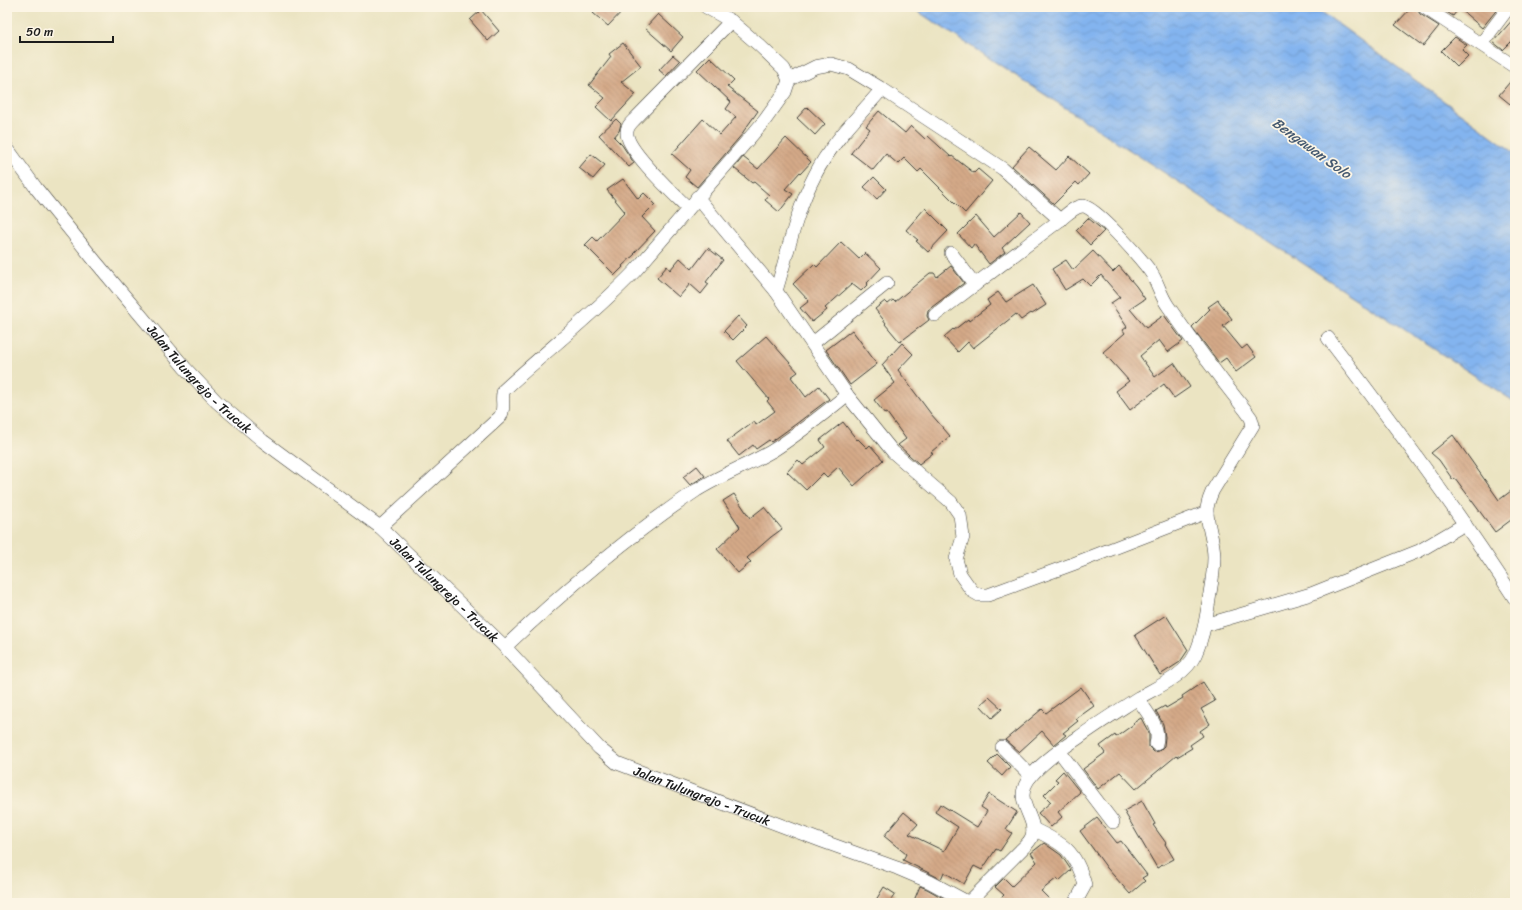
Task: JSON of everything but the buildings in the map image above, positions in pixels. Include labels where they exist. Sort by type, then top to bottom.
[{"type":"street","points":[[380,527],[500,417],[504,410],[502,394],[504,390],[614,293],[635,271],[697,197],[765,120],[785,92],[789,80],[784,69],[731,21],[706,7]]},
{"type":"street","points":[[1424,7],[1515,67]]},
{"type":"street","points":[[1481,44],[1509,7]]},
{"type":"street","points":[[688,208],[659,180],[640,157],[629,141],[627,132],[628,126],[731,21]]},
{"type":"street","points":[[789,80],[816,68],[831,64],[849,69],[1003,169],[1060,220]]},
{"type":"street","points":[[776,291],[799,211],[815,174],[832,149],[882,89]]},
{"type":"street","name":"Jalan Tulungrejo - Trucuk","points":[[7,148],[36,188],[95,261],[185,368],[217,402],[263,441],[380,527],[505,647],[599,748],[617,763],[897,868],[930,882],[968,903]]},
{"type":"street","points":[[697,197],[776,291],[813,343],[847,395],[893,452],[951,502],[960,515],[963,536],[956,560],[960,574],[972,591],[979,595],[988,595],[1066,567],[1207,512]]},
{"type":"street","points":[[935,315],[1075,208],[1083,206],[1090,208],[1106,221],[1150,272],[1167,305],[1203,356],[1251,418],[1253,425],[1213,490],[1208,501],[1207,512],[1213,539],[1214,557],[1205,625],[1194,657],[1186,667],[1174,677],[1059,751],[1031,776],[1025,785],[1023,795],[1025,807],[1033,829],[1032,836],[1026,846],[968,903]]},
{"type":"street","points":[[951,253],[976,285]]},
{"type":"street","points":[[813,343],[887,283]]},
{"type":"street","points":[[1328,338],[1410,446],[1465,524],[1515,600]]},
{"type":"street","points":[[505,647],[568,590],[621,546],[697,490],[770,452],[797,435],[847,395]]},
{"type":"street","points":[[1205,625],[1311,594],[1419,551],[1465,524]]},
{"type":"street","points":[[1138,699],[1157,729],[1158,736],[1156,744]]},
{"type":"street","points":[[1002,747],[1031,776]]},
{"type":"street","points":[[1059,751],[1113,822]]},
{"type":"street","points":[[1033,829],[1059,842],[1069,850],[1081,868],[1085,885],[1075,903]]},
{"type":"water","name":"Bengawan Solo","points":[[911,7],[1315,7],[1515,153],[1515,402]]}]
